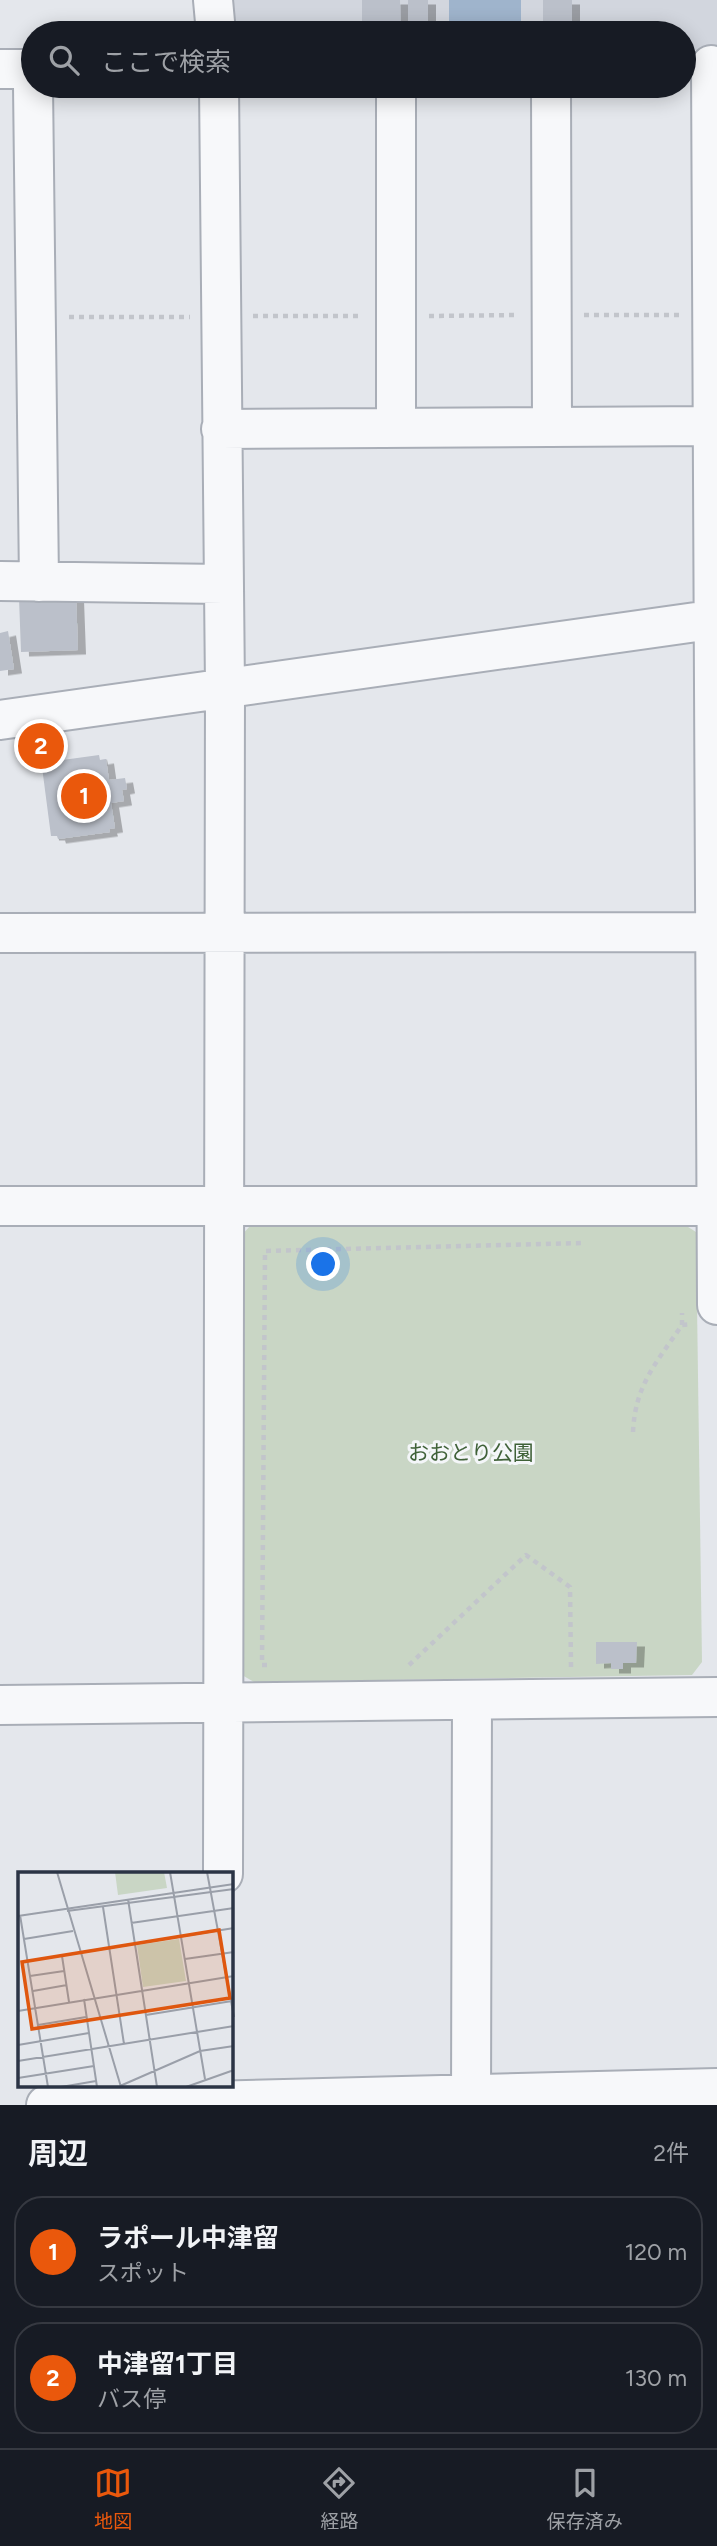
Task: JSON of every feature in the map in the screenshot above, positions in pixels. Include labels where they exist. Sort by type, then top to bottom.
[{"type":"street","points":[[213,0],[215,21]]},
{"type":"street","points":[[704,65],[716,619],[717,1206],[707,1314]]},
{"type":"street","points":[[0,69],[21,69]]},
{"type":"street","points":[[33,98],[39,582]]},
{"type":"street","points":[[219,98],[225,688],[223,1872]]},
{"type":"street","points":[[396,98],[396,428]]},
{"type":"street","points":[[551,98],[552,427]]},
{"type":"street","points":[[221,429],[713,426]]},
{"type":"street","points":[[0,582],[223,584]]},
{"type":"street","points":[[0,720],[716,619]]},
{"type":"street","points":[[0,933],[716,932]]},
{"type":"street","points":[[0,1206],[717,1206]]},
{"type":"street","points":[[0,1705],[717,1697]]},
{"type":"street","points":[[471,2100],[472,1700]]},
{"type":"street","points":[[46,2105],[223,2097],[471,2100],[717,2088]]},
{"type":"path","points":[[421,316],[528,315]]},
{"type":"path","points":[[576,315],[695,315]]},
{"type":"path","points":[[241,316],[374,316]]},
{"type":"path","points":[[60,317],[203,317]]},
{"type":"path","points":[[262,1665],[265,1251],[586,1243]]},
{"type":"path","points":[[633,1432],[634,1409],[649,1372],[682,1325],[707,1314]]},
{"type":"path","points":[[406,1701],[405,1681],[408,1666],[526,1555],[570,1587],[571,1699]]},
{"type":"shaded area","points":[[233,0],[717,0],[717,50],[696,50],[696,21],[234,21]]},
{"type":"green space","name":"おおとり公園","points":[[685,1225],[696,1232],[702,1662],[692,1675],[254,1682],[242,1675],[241,1236],[250,1226]]},
{"type":"water","points":[[449,0],[521,0],[521,21],[449,21]]},
{"type":"building","points":[[362,0],[400,0],[401,21],[362,21]]},
{"type":"building","points":[[408,0],[428,0],[428,21],[408,21]]},
{"type":"building","points":[[543,0],[572,0],[572,21],[543,21]]},
{"type":"building","points":[[76,596],[78,650],[21,652],[19,598]]},
{"type":"building","points":[[8,631],[14,669],[0,671],[0,633]]},
{"type":"building","points":[[99,755],[100,760],[106,759],[109,780],[125,778],[127,789],[122,790],[124,801],[111,803],[115,828],[109,829],[110,832],[58,839],[57,836],[51,836],[42,767],[49,766],[48,762]]},
{"type":"building","points":[[596,1642],[637,1642],[636,1663],[623,1663],[623,1669],[611,1669],[611,1663],[596,1664]]},
{"type":"place","name":"中津留1丁目","points":[[41,746]]},
{"type":"place","name":"ラポール中津留","points":[[84,796]]}]
